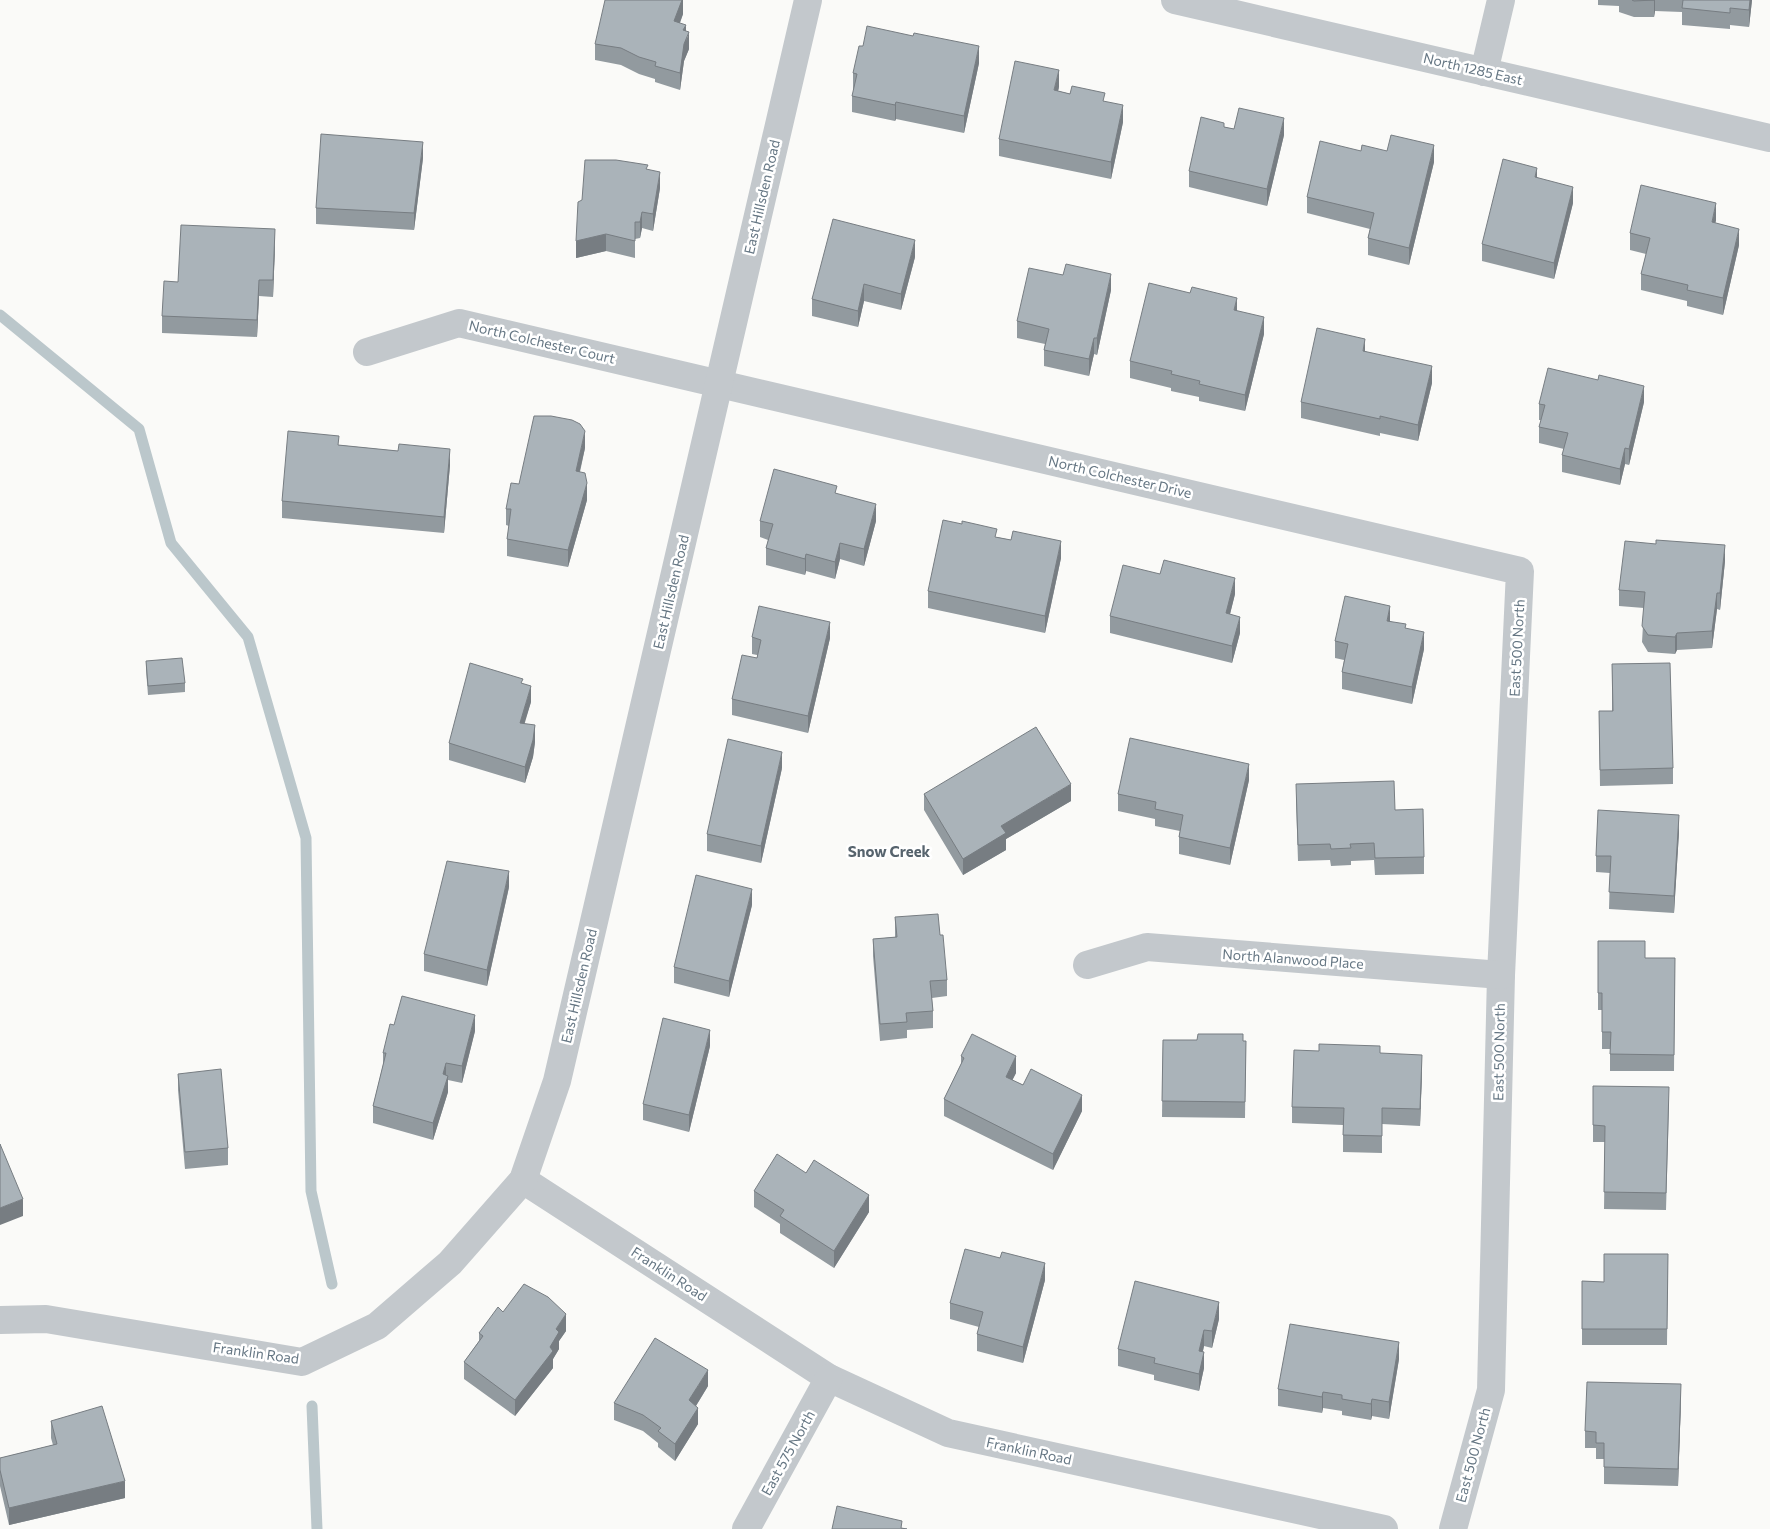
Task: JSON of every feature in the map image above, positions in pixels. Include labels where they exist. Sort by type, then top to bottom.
[{"type":"street","name":"East Hillsden Road","points":[[523,1180],[557,1081],[808,0]]},
{"type":"street","name":"North 1285 East","points":[[1175,0],[1770,138]]},
{"type":"street","points":[[1484,72],[1500,0]]},
{"type":"street","name":"North Colchester Court","points":[[367,352],[459,323],[719,384]]},
{"type":"street","name":"North Colchester Drive","points":[[719,384],[1520,571]]},
{"type":"street","name":"East 500 North","points":[[1454,1529],[1491,1390],[1501,975],[1520,571]]},
{"type":"street","name":"North Alanwood Place","points":[[1087,965],[1147,947],[1501,975]]},
{"type":"street","name":"Franklin Road","points":[[0,1320],[46,1320],[302,1362],[377,1326],[450,1263],[523,1180],[829,1378],[948,1433],[1384,1529]]},
{"type":"street","name":"East 575 North","points":[[746,1529],[829,1378]]},
{"type":"building","points":[[605,0],[682,0],[674,21],[686,25],[683,30],[689,32],[684,44],[680,73],[655,66],[656,62],[639,57],[621,48],[595,44]]},
{"type":"building","points":[[1683,0],[1750,0],[1749,10],[1730,8],[1730,13],[1682,8]]},
{"type":"building","points":[[867,26],[913,36],[914,33],[979,46],[964,116],[896,102],[895,105],[852,96],[857,74],[853,73],[859,46],[863,46]]},
{"type":"building","points":[[1015,61],[1059,70],[1054,90],[1070,94],[1072,86],[1105,93],[1103,101],[1123,105],[1111,162],[999,139]]},
{"type":"building","points":[[1239,108],[1284,118],[1267,189],[1189,171],[1201,117],[1224,123],[1224,127],[1234,129]]},
{"type":"building","points":[[321,134],[423,142],[414,213],[316,208]]},
{"type":"building","points":[[1391,135],[1434,145],[1409,248],[1368,238],[1374,213],[1307,197],[1320,141],[1361,151],[1362,145],[1387,151]]},
{"type":"building","points":[[1503,159],[1537,168],[1535,177],[1573,187],[1554,263],[1482,244]]},
{"type":"building","points":[[585,160],[616,160],[648,165],[646,169],[660,172],[653,214],[642,212],[640,222],[635,222],[635,241],[606,234],[576,241],[578,202],[582,200]]},
{"type":"building","points":[[1641,185],[1716,203],[1712,222],[1739,229],[1723,298],[1687,290],[1688,285],[1641,274],[1650,238],[1630,233]]},
{"type":"building","points":[[833,219],[915,240],[901,294],[864,284],[858,311],[812,299]]},
{"type":"building","points":[[181,225],[275,229],[273,280],[259,280],[257,320],[162,316],[164,281],[178,282]]},
{"type":"building","points":[[1066,264],[1111,274],[1097,338],[1094,338],[1089,359],[1044,350],[1049,329],[1017,321],[1029,268],[1063,275]]},
{"type":"building","points":[[1149,283],[1190,293],[1192,287],[1237,298],[1234,310],[1264,317],[1245,395],[1199,384],[1200,381],[1171,374],[1172,371],[1130,361]]},
{"type":"building","points":[[1317,328],[1365,339],[1363,351],[1432,366],[1418,425],[1380,416],[1380,419],[1301,402]]},
{"type":"building","points":[[1548,368],[1598,380],[1599,375],[1644,386],[1629,449],[1625,448],[1620,469],[1562,455],[1568,433],[1539,427],[1545,405],[1539,404]]},
{"type":"building","points":[[534,416],[551,416],[572,420],[580,424],[585,431],[576,471],[585,473],[587,483],[568,550],[507,539],[511,509],[506,509],[511,483],[519,484]]},
{"type":"building","points":[[288,431],[339,436],[338,445],[398,451],[399,444],[450,449],[444,517],[282,501]]},
{"type":"building","points":[[774,469],[837,486],[835,493],[876,504],[864,549],[840,543],[835,562],[806,554],[805,559],[766,548],[773,524],[760,521]]},
{"type":"building","points":[[943,520],[962,524],[962,521],[997,529],[995,537],[1011,540],[1013,531],[1061,541],[1045,616],[928,591]]},
{"type":"building","points":[[1656,540],[1725,545],[1720,593],[1717,593],[1712,631],[1677,633],[1675,637],[1648,635],[1642,626],[1645,592],[1619,590],[1625,541],[1656,544]]},
{"type":"building","points":[[1164,560],[1235,578],[1226,613],[1240,617],[1232,646],[1110,616],[1123,565],[1160,574]]},
{"type":"building","points":[[1345,596],[1390,606],[1387,621],[1406,624],[1405,628],[1424,632],[1412,687],[1342,672],[1348,644],[1335,641]]},
{"type":"building","points":[[759,606],[830,622],[808,716],[732,699],[742,655],[757,658],[761,640],[752,637]]},
{"type":"building","points":[[182,658],[185,683],[148,686],[146,661]]},
{"type":"building","points":[[470,663],[523,679],[521,683],[531,686],[520,723],[535,725],[533,740],[525,767],[449,743]]},
{"type":"building","points":[[1670,663],[1673,768],[1600,770],[1599,711],[1613,711],[1612,664]]},
{"type":"building","points":[[1036,727],[1071,784],[1001,826],[1006,833],[963,859],[924,794]]},
{"type":"building","points":[[1130,738],[1249,764],[1230,848],[1179,837],[1183,815],[1155,809],[1156,802],[1118,794]]},
{"type":"building","points":[[728,739],[782,752],[761,846],[707,834]]},
{"type":"building","points":[[1394,781],[1395,810],[1423,809],[1424,857],[1375,858],[1374,843],[1350,844],[1351,848],[1331,849],[1330,844],[1298,845],[1296,784]]},
{"type":"building","points":[[1598,810],[1679,815],[1674,896],[1609,892],[1611,856],[1596,856]]},
{"type":"building","points":[[447,861],[509,871],[487,970],[424,954]]},
{"type":"building","points":[[696,875],[752,889],[729,981],[674,967]]},
{"type":"building","points":[[938,914],[940,935],[943,935],[947,980],[930,981],[933,1011],[906,1013],[907,1022],[880,1024],[873,939],[897,937],[895,917]]},
{"type":"building","points":[[1598,941],[1645,941],[1645,958],[1675,958],[1674,1055],[1610,1054],[1611,1032],[1602,1032],[1602,993],[1598,993]]},
{"type":"building","points":[[402,996],[475,1015],[462,1066],[446,1063],[443,1074],[448,1076],[433,1123],[373,1106],[386,1053],[383,1053],[390,1024],[394,1025]]},
{"type":"building","points":[[663,1018],[710,1030],[689,1115],[643,1104]]},
{"type":"building","points":[[972,1034],[1016,1056],[1006,1077],[1023,1085],[1031,1069],[1082,1095],[1053,1154],[944,1099],[964,1058],[961,1056]]},
{"type":"building","points":[[1198,1034],[1243,1034],[1243,1041],[1246,1041],[1245,1102],[1162,1101],[1163,1040],[1197,1040]]},
{"type":"building","points":[[1319,1044],[1380,1046],[1380,1053],[1422,1055],[1420,1109],[1382,1108],[1382,1136],[1343,1135],[1344,1108],[1292,1107],[1294,1050],[1319,1051]]},
{"type":"building","points":[[221,1069],[228,1148],[185,1152],[178,1074]]},
{"type":"building","points":[[1593,1086],[1669,1087],[1666,1193],[1604,1192],[1605,1126],[1593,1125]]},
{"type":"building","points":[[0,1144],[23,1199],[0,1208]]},
{"type":"building","points":[[777,1154],[806,1173],[814,1160],[869,1195],[834,1251],[780,1216],[784,1210],[754,1191]]},
{"type":"building","points":[[965,1249],[1000,1258],[1002,1252],[1045,1263],[1023,1347],[977,1334],[983,1312],[950,1303]]},
{"type":"building","points":[[1604,1254],[1668,1254],[1667,1329],[1582,1329],[1582,1281],[1604,1282]]},
{"type":"building","points":[[1135,1281],[1219,1302],[1212,1331],[1204,1330],[1199,1351],[1204,1352],[1199,1374],[1154,1363],[1155,1358],[1118,1349]]},
{"type":"building","points":[[524,1284],[548,1297],[566,1314],[556,1329],[559,1332],[550,1347],[553,1351],[515,1400],[464,1362],[483,1336],[479,1333],[498,1307],[503,1312]]},
{"type":"building","points":[[1290,1324],[1399,1342],[1389,1402],[1372,1399],[1371,1404],[1342,1399],[1342,1395],[1323,1392],[1322,1397],[1278,1389]]},
{"type":"building","points":[[655,1338],[708,1370],[689,1400],[698,1408],[675,1444],[658,1431],[661,1428],[643,1415],[614,1403]]},
{"type":"building","points":[[1587,1382],[1681,1384],[1678,1469],[1604,1467],[1604,1443],[1596,1443],[1596,1432],[1585,1431]]},
{"type":"building","points":[[102,1406],[125,1481],[9,1508],[0,1470],[0,1458],[57,1444],[51,1421]]},
{"type":"building","points":[[837,1506],[902,1521],[901,1528],[907,1529],[832,1529]]},
{"type":"waterway","points":[[0,315],[139,429],[171,543],[248,637],[306,838],[311,1191],[332,1284]]},
{"type":"waterway","points":[[312,1406],[317,1529]]},
{"type":"district","name":"Snow Creek","points":[[889,852]]}]
